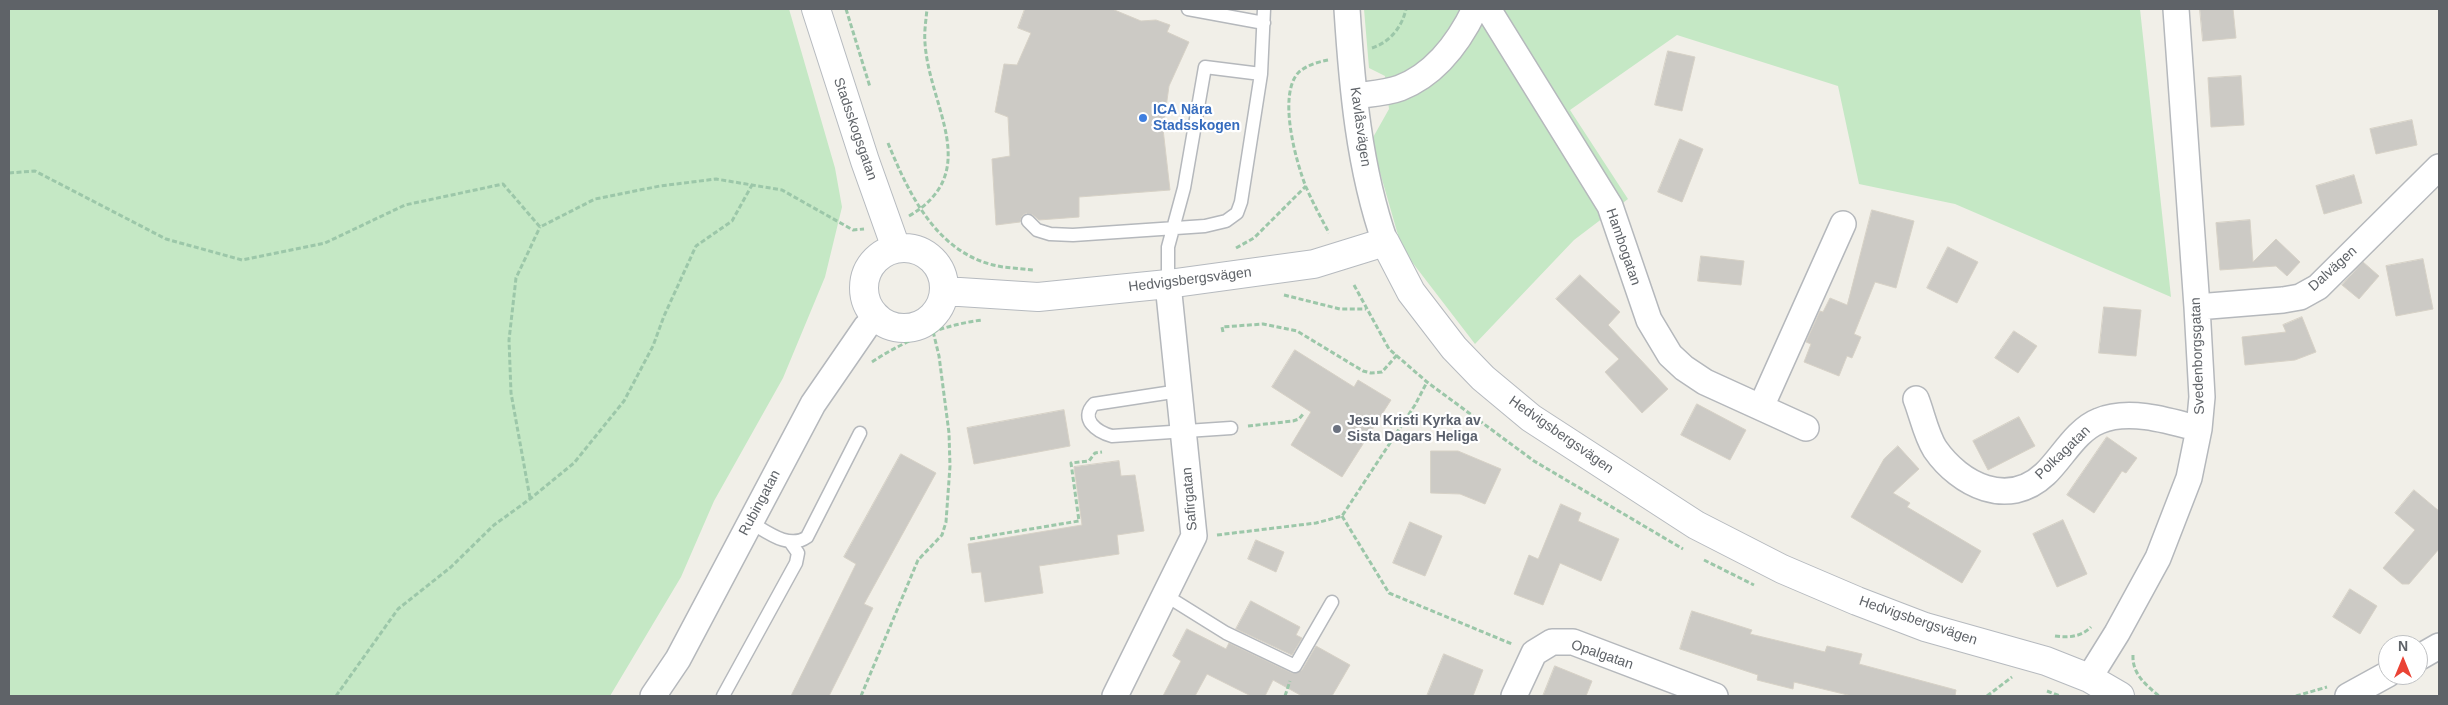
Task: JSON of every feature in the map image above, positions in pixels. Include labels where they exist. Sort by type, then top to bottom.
[{"type":"street","name":"Stadsskogsgatan","points":[[816,9],[865,161],[893,238]]},
{"type":"street","name":"Kavlåsvägen","points":[[1346,9],[1355,96],[1368,186],[1385,242]]},
{"type":"street","points":[[1355,96],[1399,88],[1420,78],[1443,58],[1465,30],[1475,9]]},
{"type":"street","name":"Hambogatan","points":[[1488,9],[1610,206],[1649,320],[1670,355],[1684,368],[1705,382],[1806,428]]},
{"type":"street","name":"Svedenborgsgatan","points":[[2089,678],[2117,633],[2158,558],[2189,478],[2199,430],[2202,398],[2176,9]]},
{"type":"street","name":"Dalvägen","points":[[2197,307],[2283,300],[2306,294],[2318,286],[2439,167]]},
{"type":"street","points":[[1761,407],[1843,224]]},
{"type":"street","points":[[893,238],[931,258],[940,270],[944,291],[937,310],[922,323],[902,327],[888,324],[877,316],[869,306],[865,293],[867,273],[893,238]]},
{"type":"street","name":"Hedvigsbergsvägen","points":[[944,291],[1038,297],[1168,284],[1314,264],[1385,242],[1411,292],[1454,348],[1483,378],[1531,418],[1696,525],[1782,569],[1857,601],[1925,627],[2038,659],[2089,678],[2120,696]]},
{"type":"street","name":"Safirgatan","points":[[1115,696],[1194,536],[1168,284]]},
{"type":"street","name":"Rubingatan","points":[[653,696],[678,659],[813,404],[866,327],[877,316]]},
{"type":"street","name":"Polkagatan","points":[[1916,399],[1934,448],[1966,480],[1985,490],[2011,491],[2028,486],[2044,475],[2086,429],[2097,421],[2112,417],[2146,418],[2199,430]]},
{"type":"street","name":"Opalgatan","points":[[1534,653],[1552,642],[1573,642],[1715,696]]},
{"type":"street","points":[[2428,652],[2439,646]]},
{"type":"street","points":[[1514,696],[1534,653]]},
{"type":"street","points":[[2348,696],[2378,680]]},
{"type":"lane","points":[[1188,9],[1264,22]]},
{"type":"lane","points":[[1028,222],[1037,230],[1050,234],[1073,235],[1205,226],[1226,221],[1237,213],[1241,202],[1261,74],[1264,9]]},
{"type":"lane","points":[[1168,284],[1166,260],[1184,188],[1205,67],[1261,74]]},
{"type":"lane","points":[[1179,391],[1094,404],[1089,409],[1088,416],[1092,425],[1100,433],[1112,436],[1231,428]]},
{"type":"lane","points":[[791,543],[800,542],[807,537],[860,433]]},
{"type":"lane","points":[[723,696],[796,563],[798,553],[791,543],[750,522]]},
{"type":"lane","points":[[1165,595],[1226,633],[1295,666],[1332,602]]},
{"type":"path","points":[[846,9],[872,94]]},
{"type":"path","points":[[530,499],[511,393],[509,340],[516,278],[540,227],[595,199],[660,186],[716,179],[782,190],[853,230],[893,238],[941,187],[948,170],[950,150],[925,44],[927,9]]},
{"type":"path","points":[[1369,50],[1382,45],[1394,34],[1404,21],[1406,9]]},
{"type":"path","points":[[1328,233],[1306,186],[1293,143],[1289,103],[1290,89],[1294,78],[1300,70],[1313,64],[1333,59]]},
{"type":"path","points":[[887,141],[905,185],[920,210],[937,232],[968,254],[1002,267],[1039,270]]},
{"type":"path","points":[[9,173],[35,171],[166,239],[242,260],[324,243],[405,205],[503,184],[540,227]]},
{"type":"path","points":[[336,696],[398,609],[451,567],[494,525],[530,499],[574,462],[624,400],[653,346],[664,316],[696,246],[732,222],[752,185]]},
{"type":"path","points":[[1229,251],[1254,238],[1306,186]]},
{"type":"path","points":[[1283,295],[1340,309],[1366,309],[1354,285]]},
{"type":"path","points":[[870,362],[888,351],[933,331],[990,319]]},
{"type":"path","points":[[1223,332],[1222,327],[1263,324],[1297,331],[1363,371],[1371,373],[1382,372],[1397,355]]},
{"type":"path","points":[[861,696],[918,560],[942,535],[946,522],[950,433],[945,388],[933,331]]},
{"type":"path","points":[[1194,536],[1316,524],[1342,516],[1415,405],[1427,382]]},
{"type":"path","points":[[1231,428],[1293,421],[1299,419],[1304,413]]},
{"type":"path","points":[[970,539],[1079,521],[1071,463],[1089,461],[1095,453],[1105,452]]},
{"type":"path","points":[[1342,516],[1389,593],[1534,653]]},
{"type":"path","points":[[2055,636],[2065,638],[2077,636],[2086,632],[2094,624]]},
{"type":"path","points":[[2134,650],[2132,657],[2135,670],[2144,684],[2159,696]]},
{"type":"path","points":[[1987,696],[2012,676]]},
{"type":"green space","points":[[9,9],[789,9],[835,168],[842,207],[825,277],[783,378],[714,501],[681,577],[610,696],[9,696]]},
{"type":"green space","points":[[1364,9],[2140,9],[2171,297],[1955,204],[1859,184],[1838,86],[1677,35],[1570,110],[1628,199],[1574,240],[1475,344],[1402,249],[1371,141],[1389,109],[1385,76],[1369,68]]},
{"type":"building","points":[[1025,9],[1112,9],[1141,21],[1156,20],[1170,25],[1167,32],[1189,42],[1169,86],[1163,129],[1170,190],[1079,197],[1079,217],[1039,220],[1033,215],[1026,213],[1022,216],[1020,222],[996,225],[992,159],[1010,156],[1008,117],[995,112],[1004,64],[1017,65],[1031,33],[1018,28]]},
{"type":"building","points":[[2200,9],[2233,9],[2236,38],[2203,41]]},
{"type":"building","points":[[1668,51],[1695,57],[1682,111],[1655,105]]},
{"type":"building","points":[[2241,76],[2244,125],[2211,127],[2208,78]]},
{"type":"building","points":[[2412,120],[2417,145],[2376,154],[2370,129]]},
{"type":"building","points":[[1680,139],[1703,149],[1682,202],[1658,192]]},
{"type":"building","points":[[2354,175],[2362,203],[2324,214],[2316,186]]},
{"type":"building","points":[[1872,210],[1914,221],[1896,288],[1875,282],[1854,334],[1861,337],[1852,358],[1847,356],[1839,376],[1804,362],[1811,344],[1806,342],[1820,311],[1823,312],[1830,298],[1847,305]]},
{"type":"building","points":[[2250,220],[2253,262],[2276,239],[2300,262],[2287,276],[2276,266],[2220,270],[2216,223]]},
{"type":"building","points":[[1948,247],[1978,262],[1957,303],[1927,288]]},
{"type":"building","points":[[1701,256],[1744,261],[1741,285],[1698,281]]},
{"type":"building","points":[[2423,259],[2433,309],[2396,316],[2386,266]]},
{"type":"building","points":[[2363,262],[2379,276],[2359,299],[2342,285]]},
{"type":"building","points":[[1580,275],[1620,312],[1608,325],[1668,389],[1642,413],[1605,372],[1619,359],[1556,299]]},
{"type":"building","points":[[2104,307],[2141,310],[2136,356],[2099,353]]},
{"type":"building","points":[[2302,317],[2316,352],[2295,360],[2245,365],[2242,337],[2286,332],[2283,325]]},
{"type":"building","points":[[2014,331],[2037,346],[2018,373],[1995,358]]},
{"type":"building","name":"Jesu Kristi Kyrka av Sista Dagars Heliga","points":[[1295,350],[1354,387],[1358,380],[1391,400],[1342,477],[1291,445],[1311,412],[1272,387]]},
{"type":"building","points":[[1697,404],[1746,430],[1730,460],[1681,435]]},
{"type":"building","points":[[1064,410],[1070,446],[974,464],[967,428]]},
{"type":"building","points":[[2019,417],[2035,446],[1988,470],[1973,441]]},
{"type":"building","points":[[2107,437],[2137,458],[2126,473],[2122,471],[2094,513],[2067,495]]},
{"type":"building","points":[[1898,446],[1919,469],[1893,493],[1910,503],[1907,507],[1981,551],[1962,583],[1851,517],[1884,459]]},
{"type":"building","points":[[1431,451],[1458,451],[1501,469],[1485,504],[1460,494],[1431,493]]},
{"type":"building","points":[[901,454],[936,473],[864,604],[873,608],[829,696],[791,696],[856,564],[844,557]]},
{"type":"building","points":[[1119,461],[1121,476],[1135,475],[1144,531],[1117,535],[1119,554],[1039,566],[1043,593],[985,602],[981,572],[972,573],[968,544],[1082,525],[1074,467]]},
{"type":"building","points":[[2414,490],[2439,511],[2439,549],[2409,584],[2402,584],[2383,568],[2415,530],[2395,513]]},
{"type":"building","points":[[1561,504],[1581,513],[1578,521],[1619,539],[1601,581],[1560,563],[1543,605],[1514,594],[1529,555],[1538,559]]},
{"type":"building","points":[[2063,520],[2087,574],[2057,587],[2033,534]]},
{"type":"building","points":[[1410,522],[1442,536],[1425,576],[1393,563]]},
{"type":"building","points":[[1256,540],[1284,552],[1276,572],[1248,559]]},
{"type":"building","points":[[2350,589],[2377,606],[2360,634],[2333,617]]},
{"type":"building","points":[[1251,601],[1300,627],[1296,635],[1302,638],[1292,655],[1236,629]]},
{"type":"building","points":[[1692,611],[1752,630],[1750,634],[1825,652],[1827,646],[1862,654],[1859,664],[1956,690],[1955,696],[1852,696],[1794,682],[1793,689],[1757,680],[1758,675],[1680,649]]},
{"type":"building","points":[[1187,629],[1226,649],[1229,643],[1292,673],[1302,670],[1316,646],[1350,665],[1332,696],[1302,696],[1273,680],[1265,696],[1251,696],[1207,674],[1195,696],[1163,696],[1181,661],[1173,656]]},
{"type":"building","points":[[1444,654],[1483,670],[1473,696],[1427,696]]},
{"type":"building","points":[[1555,666],[1592,681],[1586,696],[1543,696]]},
{"type":"place","name":"ICA Nära Stadsskogen","points":[[1143,118]]},
{"type":"place","name":"Jesu Kristi Kyrka av Sista Dagars Heliga","points":[[1337,429]]}]
